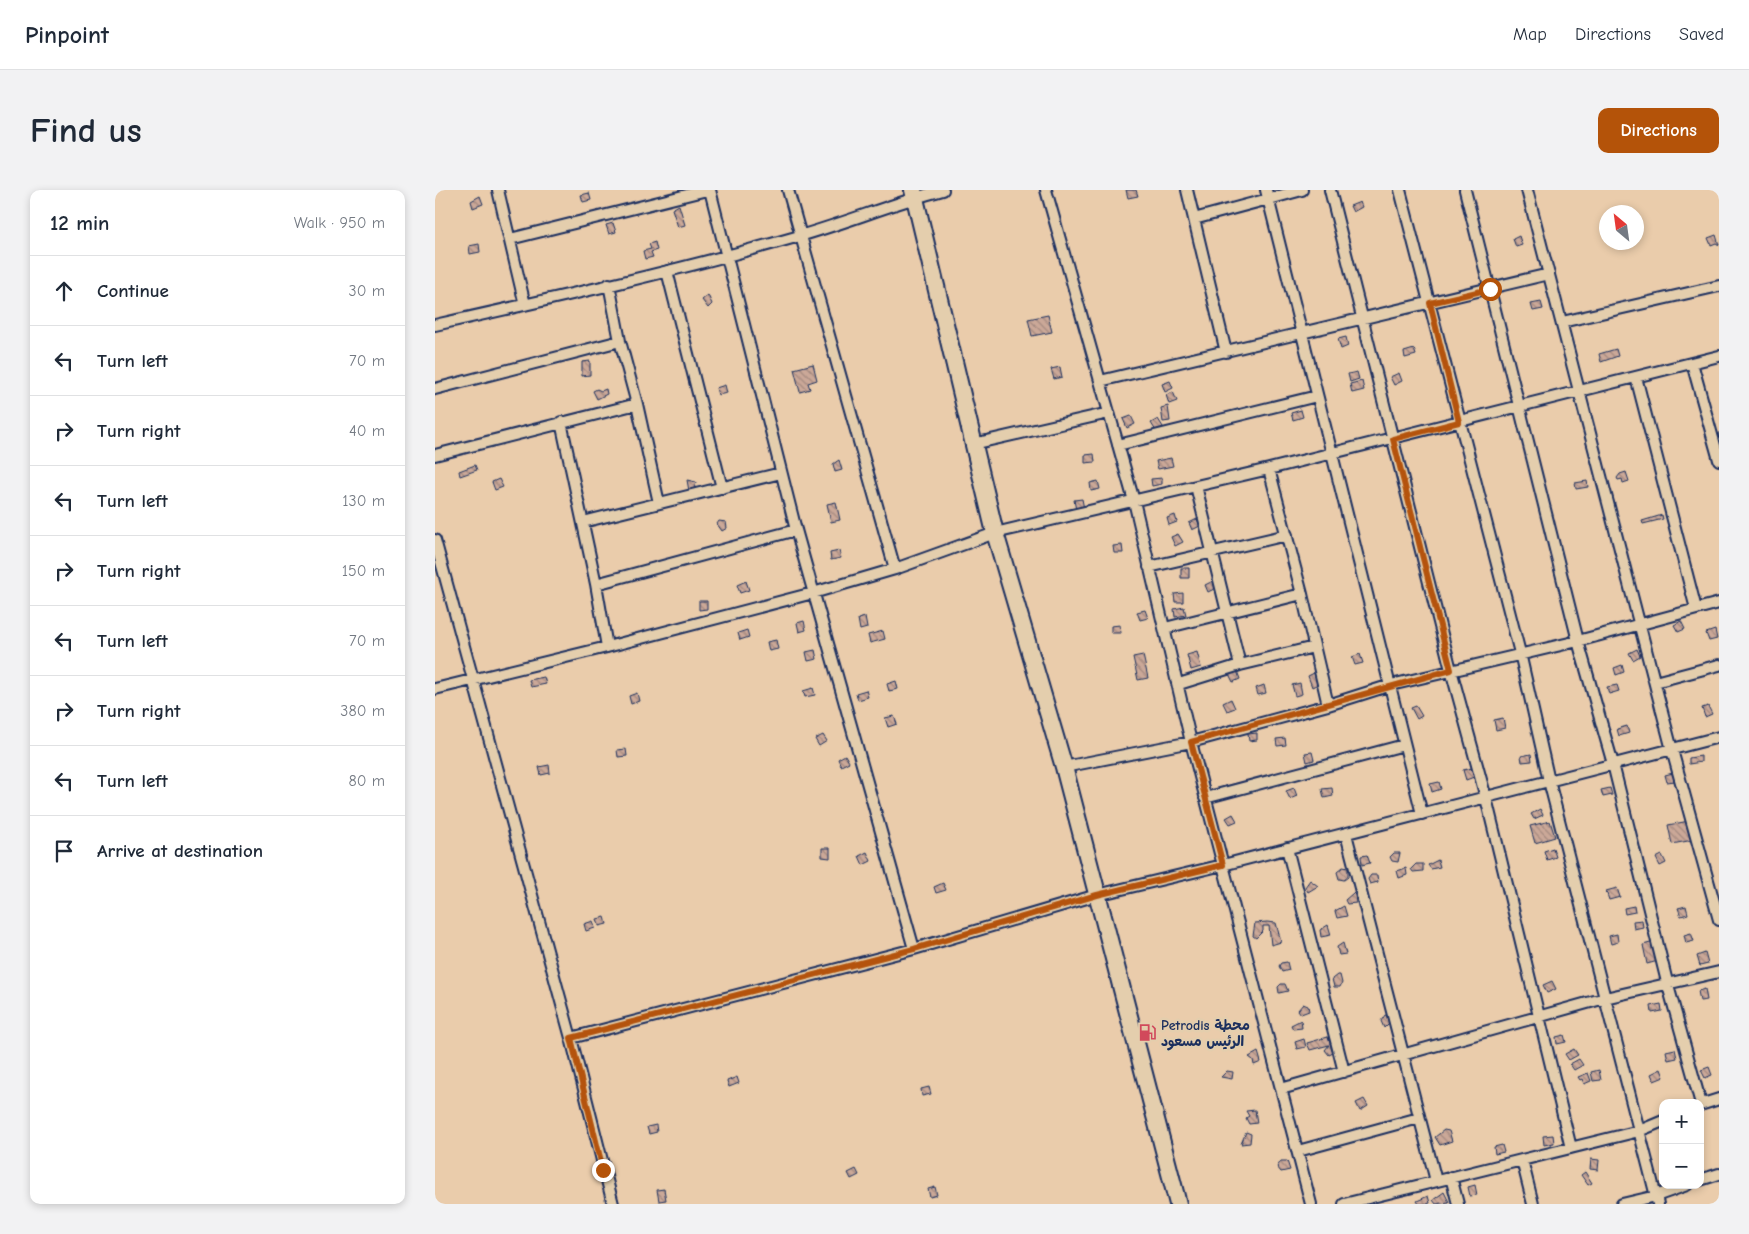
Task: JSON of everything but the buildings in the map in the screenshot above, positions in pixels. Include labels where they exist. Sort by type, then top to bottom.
[{"type":"main road","points":[[914,194],[995,533],[1064,767],[1178,1204]]},
{"type":"street","points":[[499,190],[525,305]]},
{"type":"street","points":[[510,239],[709,190],[813,593],[914,949]]},
{"type":"street","points":[[788,190],[895,570]]},
{"type":"street","points":[[435,325],[727,257],[801,236],[914,194],[943,190]]},
{"type":"street","points":[[1046,190],[1133,501],[1179,684],[1205,798],[1311,1204]]},
{"type":"street","points":[[1187,190],[1226,352]]},
{"type":"street","points":[[1194,219],[1267,195],[1302,190]]},
{"type":"street","points":[[1329,190],[1451,670],[1486,798],[1571,1148]]},
{"type":"street","points":[[1400,190],[1520,654],[1549,781],[1657,1200]]},
{"type":"street","points":[[1465,190],[1578,641],[1613,764],[1667,982],[1700,1099]]},
{"type":"street","points":[[1527,190],[1672,750],[1715,885],[1719,920]]},
{"type":"street","points":[[1267,195],[1422,814]]},
{"type":"street","points":[[667,271],[722,488]]},
{"type":"street","points":[[1100,382],[1303,335],[1549,274]]},
{"type":"street","points":[[609,284],[620,340],[637,404],[659,503]]},
{"type":"street","points":[[1562,322],[1719,286]]},
{"type":"street","points":[[435,388],[620,340]]},
{"type":"street","points":[[435,689],[607,647],[813,593],[895,570],[995,533],[1393,439],[1719,356]]},
{"type":"street","points":[[1692,363],[1714,426],[1719,460]]},
{"type":"street","points":[[1636,377],[1696,609]]},
{"type":"street","points":[[1118,445],[1317,396]]},
{"type":"street","points":[[435,455],[637,404]]},
{"type":"street","points":[[973,444],[1109,413]]},
{"type":"street","points":[[561,422],[596,584],[607,647]]},
{"type":"street","points":[[1269,469],[1302,594],[1328,705]]},
{"type":"street","points":[[583,522],[781,473]]},
{"type":"street","points":[[1196,486],[1241,665]]},
{"type":"street","points":[[596,584],[796,530]]},
{"type":"street","points":[[1149,567],[1287,535]]},
{"type":"street","points":[[435,540],[571,1038],[613,1204]]},
{"type":"street","points":[[1165,628],[1302,594]]},
{"type":"street","points":[[1064,767],[1191,742],[1451,670],[1578,641],[1719,603]]},
{"type":"street","points":[[1179,684],[1241,665],[1314,647]]},
{"type":"street","points":[[1655,682],[1719,665]]},
{"type":"street","points":[[571,1038],[914,949],[1097,895],[1346,834],[1719,737]]},
{"type":"street","points":[[1205,798],[1404,745]]},
{"type":"street","points":[[1346,834],[1436,1181]]},
{"type":"street","points":[[1287,848],[1344,1072]]},
{"type":"street","points":[[1281,1090],[1605,998],[1667,982],[1719,972]]},
{"type":"street","points":[[1704,1103],[1719,1099]]},
{"type":"street","points":[[1297,1151],[1419,1118]]},
{"type":"street","points":[[1344,1204],[1639,1131],[1659,1123]]},
{"type":"street","points":[[1522,1160],[1533,1204]]},
{"type":"street","points":[[1704,1179],[1719,1174]]},
{"type":"street","points":[[1451,1177],[1458,1204]]},
{"type":"street","points":[[1622,1204],[1657,1200],[1679,1189]]},
{"type":"place","name":"Petrodis محطة الرئيس مسعود","points":[[1147,1033]]},
{"type":"route","points":[[603,1170],[571,1038],[914,949],[1097,895],[1223,865],[1191,742],[1451,670],[1393,439],[1459,422],[1430,303],[1490,289]]}]
